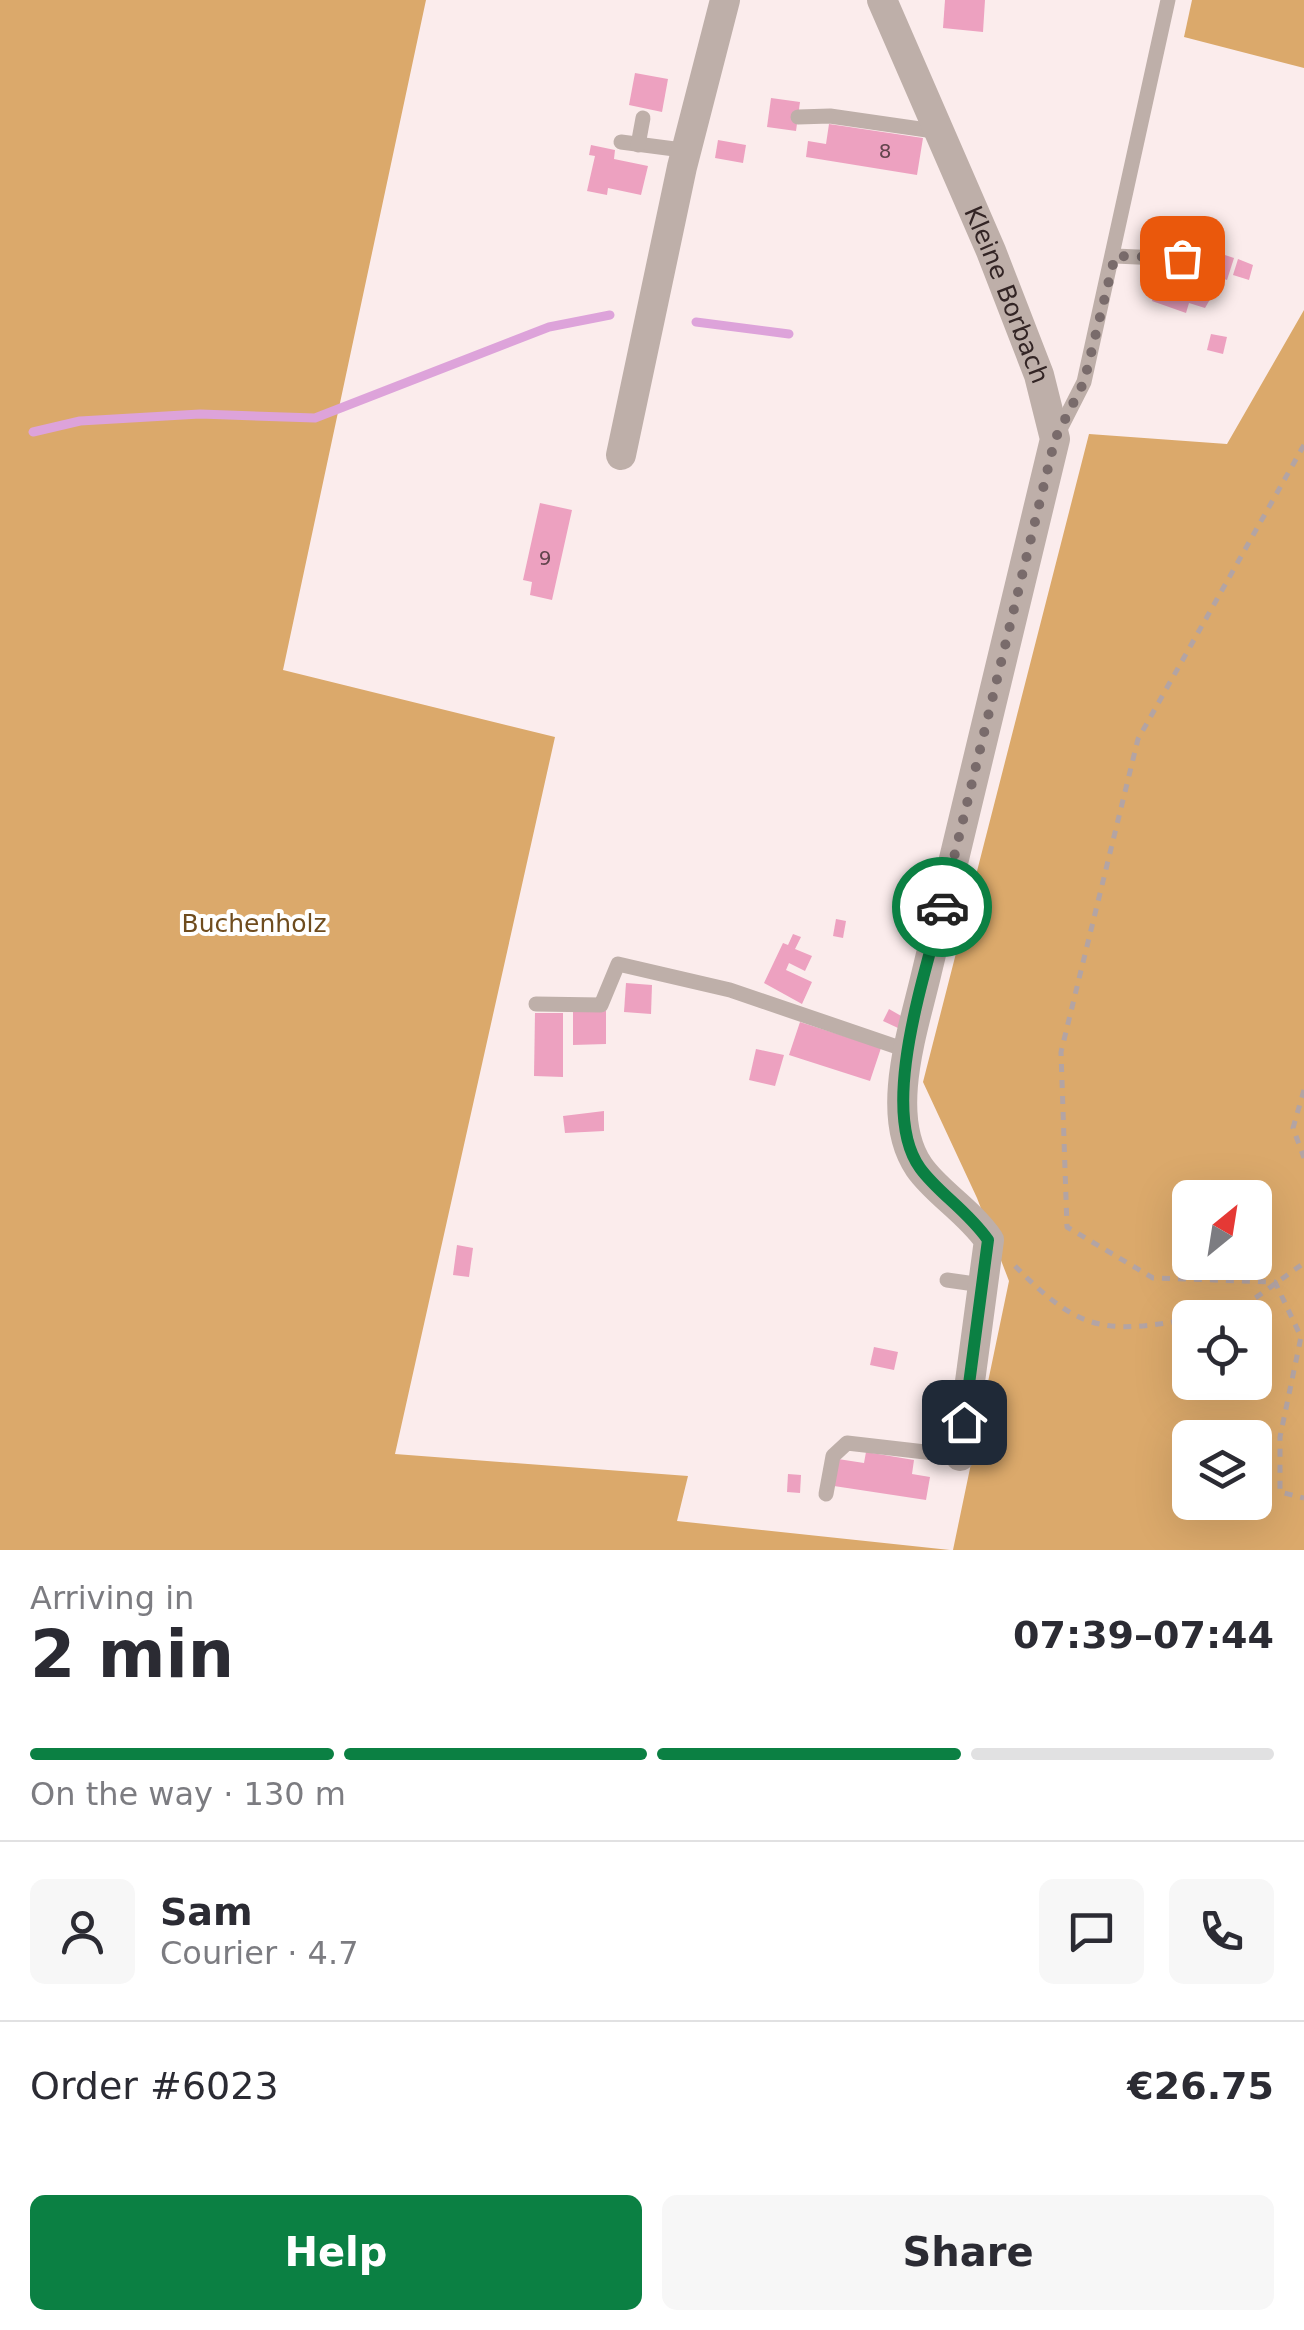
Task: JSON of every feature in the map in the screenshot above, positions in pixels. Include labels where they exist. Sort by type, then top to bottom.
[{"type":"street","points":[[621,455],[682,167],[690,152],[724,0]]},
{"type":"street","name":"Kleine Borbach","points":[[882,0],[992,251],[1032,357],[1055,439],[908,1051],[903,1105],[908,1148],[922,1171],[968,1212],[988,1240]]},
{"type":"street","points":[[960,1456],[988,1240]]},
{"type":"lane","points":[[1055,439],[1084,382],[1115,256],[1168,0]]},
{"type":"lane","points":[[798,117],[830,116],[927,130],[935,125]]},
{"type":"lane","points":[[638,145],[643,118]]},
{"type":"lane","points":[[621,142],[690,152]]},
{"type":"lane","points":[[1115,256],[1204,260]]},
{"type":"lane","points":[[536,1004],[601,1006],[618,964],[730,990],[908,1051]]},
{"type":"lane","points":[[947,1280],[982,1286]]},
{"type":"lane","points":[[826,1494],[832,1456],[853,1442],[960,1456]]},
{"type":"path","points":[[1275,1282],[1153,1278],[1067,1227],[1061,1052],[1138,738],[1304,445]]},
{"type":"path","points":[[1304,1090],[1293,1128],[1304,1158]]},
{"type":"path","points":[[988,1240],[1074,1318],[1111,1328],[1172,1321]]},
{"type":"path","points":[[1252,1300],[1304,1263]]},
{"type":"path","points":[[1275,1282],[1301,1337],[1280,1437],[1280,1492],[1304,1498]]},
{"type":"green space","name":"Buchenholz","points":[[0,0],[426,0],[283,670],[555,737],[395,1454],[688,1476],[677,1521],[950,1550],[0,1550]]},
{"type":"green space","points":[[1192,0],[1304,0],[1304,68],[1184,37]]},
{"type":"green space","points":[[1304,310],[1304,1550],[953,1550],[1009,1281],[977,1198],[923,1082],[1089,434],[1227,444]]},
{"type":"building","points":[[945,0],[985,0],[983,32],[943,28]]},
{"type":"building","points":[[635,73],[668,79],[662,112],[629,105]]},
{"type":"building","points":[[771,98],[800,102],[796,131],[767,127]]},
{"type":"building","points":[[829,124],[923,138],[917,175],[806,157],[808,141],[826,144]]},
{"type":"building","points":[[718,140],[746,145],[743,163],[715,158]]},
{"type":"building","points":[[591,145],[615,150],[614,159],[648,166],[641,195],[608,188],[607,195],[587,191],[595,156],[589,155]]},
{"type":"building","points":[[1207,249],[1234,258],[1227,280],[1200,271]]},
{"type":"building","points":[[1238,259],[1253,265],[1249,280],[1233,275]]},
{"type":"building","points":[[1163,269],[1216,289],[1205,308],[1189,303],[1186,313],[1152,301]]},
{"type":"building","points":[[1211,334],[1227,337],[1223,354],[1207,350]]},
{"type":"building","points":[[540,503],[572,510],[552,600],[530,595],[532,582],[523,580]]},
{"type":"building","points":[[836,919],[846,921],[843,938],[833,936]]},
{"type":"building","points":[[793,934],[801,937],[795,949],[812,956],[805,971],[789,963],[786,970],[812,982],[802,1004],[764,983],[783,943],[788,945]]},
{"type":"building","points":[[626,983],[652,985],[651,1014],[624,1012]]},
{"type":"building","points":[[889,1009],[903,1017],[898,1028],[883,1021]]},
{"type":"building","points":[[573,1011],[606,1011],[606,1044],[573,1045]]},
{"type":"building","points":[[535,1013],[563,1013],[563,1077],[534,1076]]},
{"type":"building","points":[[800,1022],[881,1048],[870,1081],[789,1055]]},
{"type":"building","points":[[756,1049],[784,1055],[775,1086],[749,1080]]},
{"type":"building","points":[[604,1111],[604,1131],[565,1133],[563,1116]]},
{"type":"building","points":[[457,1245],[473,1248],[469,1277],[453,1275]]},
{"type":"building","points":[[874,1347],[898,1352],[894,1370],[870,1365]]},
{"type":"building","points":[[866,1452],[914,1460],[912,1474],[930,1477],[926,1500],[834,1486],[838,1459],[864,1463]]},
{"type":"building","points":[[788,1474],[801,1475],[800,1493],[787,1492]]},
{"type":"waterway","points":[[33,432],[80,421],[200,414],[315,418],[549,327],[610,315]]},
{"type":"waterway","points":[[696,322],[789,334]]},
{"type":"way so far","points":[[942,907],[1055,439],[1084,382],[1115,256],[1182,258]]},
{"type":"route","points":[[942,907],[908,1051],[903,1105],[908,1148],[922,1171],[968,1212],[988,1240],[964,1422]]}]
